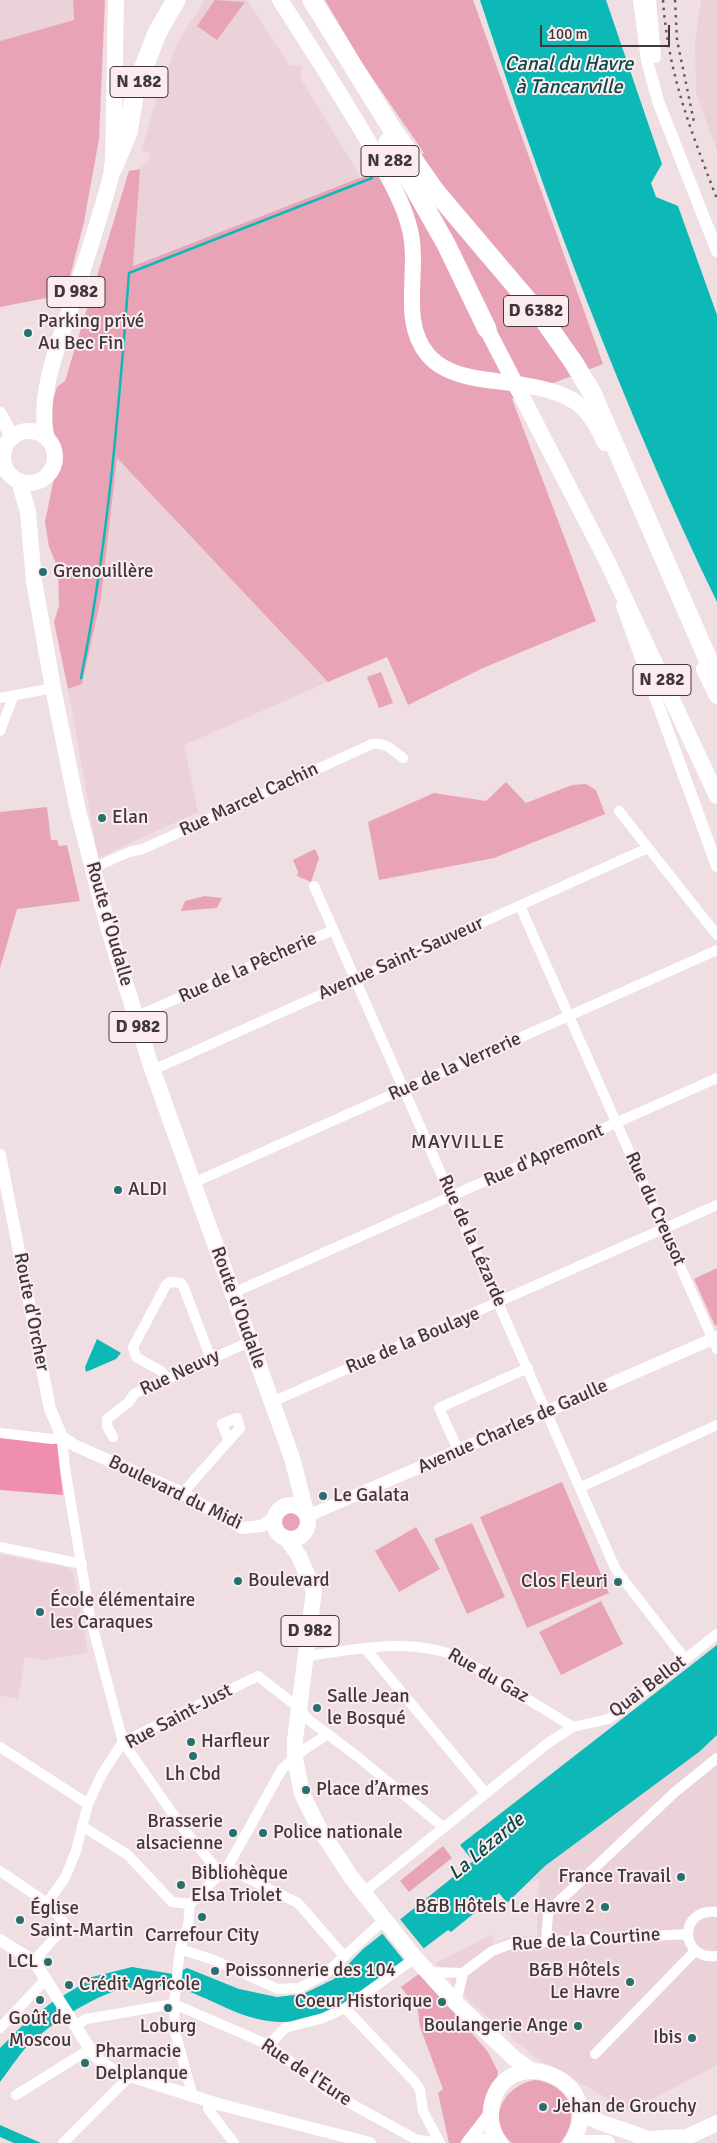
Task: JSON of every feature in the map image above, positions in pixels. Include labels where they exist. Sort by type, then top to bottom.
[{"type":"highway","name":"N 182","points":[[113,168],[128,132],[135,90],[157,33],[176,0]]},
{"type":"highway","name":"N 282","points":[[310,0],[446,244],[487,329]]},
{"type":"highway","name":"D 6382","points":[[310,0],[376,105],[431,184],[540,316],[588,385],[605,418],[717,680]]},
{"type":"main road","name":"N 182","points":[[113,168],[116,0]]},
{"type":"main road","name":"N 282","points":[[281,0],[387,156],[487,329],[608,563],[697,757],[717,796]]},
{"type":"main road","points":[[281,0],[353,113],[404,211],[413,247],[413,319],[421,345],[428,356],[446,369],[464,376],[543,390],[574,400],[587,412],[600,430],[717,696]]},
{"type":"main road","name":"D 982","points":[[46,437],[42,416],[59,342],[104,206],[113,168]]},
{"type":"main road","points":[[0,414],[12,437]]},
{"type":"main road","name":"D 982","points":[[30,431],[42,416]]},
{"type":"main road","points":[[30,431],[46,437],[52,443],[55,461],[47,477],[32,483],[19,481],[8,472],[4,465],[4,450],[12,437],[30,431]]},
{"type":"main road","name":"Route d'Oudalle","points":[[19,481],[28,512],[39,616],[93,868],[135,1018],[272,1402],[302,1506]]},
{"type":"main road","name":"Route d'Oudalle","points":[[28,512],[39,481]]},
{"type":"main road","points":[[302,1506],[308,1526],[280,1530],[282,1507],[302,1506]]},
{"type":"main road","name":"D 982","points":[[280,1530],[299,1556],[314,1591],[307,1656],[298,1708],[295,1758],[302,1794],[312,1815],[362,1893],[415,1958],[491,2038],[532,2071]]},
{"type":"main road","name":"D 982","points":[[491,2038],[502,2056],[506,2082]]},
{"type":"main road","points":[[498,2141],[492,2126],[490,2112],[496,2095],[506,2082],[514,2076],[532,2071],[550,2074],[566,2083],[576,2097],[580,2111],[578,2130],[571,2143]]},
{"type":"main road","points":[[580,2111],[588,2117],[647,2142],[687,2137],[717,2123]]},
{"type":"main road","points":[[581,2143],[607,2143]]},
{"type":"street","points":[[639,0],[646,61],[658,101],[717,251]]},
{"type":"street","points":[[650,0],[652,45],[673,138]]},
{"type":"street","points":[[608,563],[632,639],[717,866]]},
{"type":"street","points":[[0,698],[53,688]]},
{"type":"street","points":[[0,731],[14,694]]},
{"type":"street","name":"Rue Marcel Cachin","points":[[93,868],[129,852],[143,849],[372,744],[381,742],[403,758]]},
{"type":"street","points":[[619,811],[717,935]]},
{"type":"street","name":"Avenue Saint-Sauveur","points":[[153,1070],[648,848]]},
{"type":"street","name":"Rue de la Lézarde","points":[[314,886],[620,1577],[685,1660]]},
{"type":"street","name":"Rue du Creusot","points":[[520,906],[716,1341]]},
{"type":"street","name":"Rue de la Pêcherie","points":[[135,1018],[333,930]]},
{"type":"street","name":"Rue de la Verrerie","points":[[193,1183],[717,950]]},
{"type":"street","name":"Rue d'Apremont","points":[[233,1293],[717,1078]]},
{"type":"street","name":"Route d'Orcher","points":[[0,1155],[50,1409],[62,1437]]},
{"type":"street","name":"Rue de la Boulaye","points":[[272,1402],[717,1205]]},
{"type":"street","points":[[166,1378],[161,1371],[136,1357],[133,1347],[170,1282],[181,1283],[184,1288],[211,1359]]},
{"type":"street","name":"Rue Neuvy","points":[[113,1437],[107,1426],[107,1419],[129,1402],[134,1394],[251,1341]]},
{"type":"street","name":"Avenue Charles de Gaulle","points":[[302,1506],[458,1452],[547,1411],[716,1341]]},
{"type":"street","points":[[458,1452],[439,1408],[528,1368]]},
{"type":"street","points":[[581,1487],[717,1425]]},
{"type":"street","points":[[0,1433],[52,1439],[62,1437],[65,1468],[90,1617],[123,1742],[182,1827],[220,1873]]},
{"type":"street","name":"Boulevard du Midi","points":[[62,1437],[76,1446],[182,1493],[242,1528],[280,1530]]},
{"type":"street","points":[[182,1493],[229,1441]]},
{"type":"street","points":[[0,1547],[82,1564]]},
{"type":"street","name":"Quai Bellot","points":[[362,1893],[548,1743],[573,1727],[608,1719],[619,1712],[717,1634]]},
{"type":"street","name":"Rue du Gaz","points":[[307,1656],[365,1648],[415,1644],[443,1650],[460,1656],[573,1727]]},
{"type":"street","points":[[365,1648],[486,1794]]},
{"type":"street","name":"Rue Saint-Just","points":[[47,1903],[65,1878],[88,1804],[102,1774],[123,1742],[192,1711],[258,1676],[298,1708]]},
{"type":"street","points":[[298,1708],[309,1720],[443,1827]]},
{"type":"street","points":[[193,2097],[175,2032],[174,2004],[180,1949],[188,1926],[190,1904],[228,1866],[282,1769],[328,1734]]},
{"type":"street","points":[[0,1747],[88,1804]]},
{"type":"street","points":[[546,1941],[548,1914],[551,1909],[675,1792],[717,1758]]},
{"type":"street","points":[[82,1826],[128,1855],[172,1902],[190,1904]]},
{"type":"street","points":[[228,1866],[237,1873],[275,1890],[298,1903],[308,1912],[344,1956]]},
{"type":"street","points":[[0,1871],[47,1903],[66,1925],[34,1961]]},
{"type":"street","points":[[717,1912],[709,1911],[695,1917],[690,1923],[688,1934],[690,1945],[695,1951],[708,1957],[717,1956]]},
{"type":"street","points":[[180,1949],[214,1960],[278,1989],[299,1988],[324,1975],[386,1922]]},
{"type":"street","name":"Rue de la Courtine","points":[[463,1973],[501,1946],[546,1941],[688,1934]]},
{"type":"street","points":[[0,1940],[34,1961],[90,2049],[101,2062],[114,2071],[128,2078],[193,2097],[370,2143]]},
{"type":"street","points":[[595,2054],[695,1951]]},
{"type":"street","points":[[269,2045],[285,2028],[323,2018],[346,2008],[415,1958]]},
{"type":"street","points":[[430,1972],[463,1973],[456,2003]]},
{"type":"street","points":[[0,2028],[46,1980]]},
{"type":"street","points":[[72,2022],[174,2004]]},
{"type":"street","name":"Rue de l'Eure","points":[[174,2004],[269,2045],[328,2092],[415,2139],[438,2143]]},
{"type":"street","points":[[346,2008],[416,2082],[420,2090],[423,2111],[438,2143]]},
{"type":"street","points":[[16,2095],[90,2049]]},
{"type":"street","points":[[63,2143],[128,2078]]},
{"type":"street","points":[[208,2101],[208,2108],[234,2143]]},
{"type":"street","points":[[469,2142],[490,2112]]},
{"type":"street","points":[[469,2142],[498,2141]]},
{"type":"shaded area","points":[[0,0],[73,0],[74,20],[0,41]]},
{"type":"shaded area","points":[[73,0],[105,0],[99,139],[84,222],[66,292],[57,296],[0,307],[0,41],[74,20]]},
{"type":"shaded area","points":[[205,0],[247,0],[289,65],[302,66],[301,79],[361,178],[132,266],[140,169],[151,158],[148,151],[141,152],[156,101],[177,43]]},
{"type":"shaded area","points":[[215,0],[245,2],[217,40],[197,26]]},
{"type":"shaded area","points":[[325,0],[473,0],[603,364],[512,399],[596,621],[483,668],[408,705],[387,657],[328,682],[117,458],[101,598],[82,684],[68,689],[54,622],[59,606],[58,568],[49,547],[45,522],[55,473],[61,461],[51,420],[52,403],[57,387],[65,381],[129,171],[140,169],[133,266],[424,153],[362,63]]},
{"type":"shaded area","points":[[701,0],[717,0],[717,151],[696,93],[695,41]]},
{"type":"shaded area","points":[[116,457],[328,682],[184,745],[198,812],[98,858],[68,689],[82,684],[101,598]]},
{"type":"shaded area","points":[[381,672],[393,703],[379,708],[367,677]]},
{"type":"shaded area","points":[[506,782],[526,803],[572,785],[586,784],[596,790],[605,814],[494,858],[379,880],[368,822],[434,793],[486,801]]},
{"type":"shaded area","points":[[47,807],[51,840],[57,840],[59,846],[67,845],[80,901],[17,909],[0,968],[0,812]]},
{"type":"shaded area","points":[[315,849],[319,858],[311,882],[297,876],[298,872],[293,860]]},
{"type":"shaded area","points":[[205,896],[222,898],[217,908],[181,911],[185,901]]},
{"type":"shaded area","points":[[717,1268],[717,1325],[715,1326],[694,1279]]},
{"type":"shaded area","points":[[0,1435],[57,1444],[63,1495],[0,1490]]},
{"type":"shaded area","points":[[562,1482],[609,1593],[527,1628],[480,1517]]},
{"type":"shaded area","points":[[292,1511],[301,1514],[304,1523],[301,1532],[292,1535],[283,1532],[280,1523],[283,1514]]},
{"type":"shaded area","points":[[472,1523],[505,1597],[467,1614],[434,1539]]},
{"type":"shaded area","points":[[416,1527],[440,1569],[399,1592],[375,1551]]},
{"type":"shaded area","name":"École élémentaire les Caraques","points":[[0,1554],[69,1568],[73,1572],[88,1653],[43,1660],[25,1657],[18,1699],[0,1695]]},
{"type":"shaded area","points":[[601,1601],[623,1644],[561,1675],[539,1632]]},
{"type":"shaded area","points":[[717,1735],[717,2065],[630,2111],[536,2058],[470,2002],[436,1963],[493,1934],[493,1944],[509,1937],[537,1936],[539,1878],[527,1886],[545,1866],[699,1752]]},
{"type":"shaded area","points":[[443,1846],[452,1858],[409,1892],[400,1881]]},
{"type":"shaded area","points":[[420,1973],[488,2052],[498,2072],[493,2092],[485,2110],[460,2143],[449,2143],[438,2093],[443,2089],[420,2027],[418,2010],[401,1987]]},
{"type":"shaded area","points":[[535,2080],[556,2088],[569,2103],[571,2122],[567,2133],[560,2143],[512,2143],[504,2134],[500,2124],[499,2114],[507,2096],[524,2083]]},
{"type":"water","name":"Canal du Havre à Tancarville","points":[[480,0],[606,0],[662,164],[651,183],[656,197],[678,206],[717,315],[717,602],[650,455],[588,305],[532,153]]},
{"type":"water","points":[[97,1339],[121,1353],[116,1359],[86,1372],[85,1367]]},
{"type":"water","name":"La Lézarde","points":[[717,1645],[717,1735],[699,1752],[545,1866],[507,1903],[499,1893],[451,1932],[448,1930],[371,1987],[327,2011],[306,2019],[285,2022],[257,2019],[244,2015],[175,1987],[123,1989],[98,1998],[61,2019],[31,2042],[0,2082],[0,2048],[22,2026],[51,2003],[89,1980],[88,1978],[132,1967],[173,1974],[187,1968],[239,1989],[277,1997],[303,1994],[334,1979],[362,1950],[473,1861],[460,1845]]},
{"type":"water","points":[[0,2125],[41,2143],[14,2143],[0,2137]]},
{"type":"pier","points":[[399,1918],[425,1950],[406,1963],[381,1932]]},
{"type":"waterway","points":[[81,678],[105,527],[117,425],[129,273],[372,178]]},
{"type":"railway","points":[[663,0],[675,78],[690,126],[717,199]]},
{"type":"railway","points":[[675,0],[677,40],[694,122]]},
{"type":"place","name":"Parking privé Au Bec Fin","points":[[28,333]]},
{"type":"place","name":"Grenouillère","points":[[43,572]]},
{"type":"place","name":"Elan","points":[[102,818]]},
{"type":"place","name":"ALDI","points":[[118,1190]]},
{"type":"place","name":"Le Galata","points":[[323,1496]]},
{"type":"place","name":"Boulevard","points":[[238,1581]]},
{"type":"place","name":"Clos Fleuri","points":[[618,1582]]},
{"type":"place","name":"École élémentaire les Caraques","points":[[40,1612]]},
{"type":"place","name":"Salle Jean le Bosqué","points":[[317,1708]]},
{"type":"place","name":"Harfleur","points":[[191,1742]]},
{"type":"place","name":"Lh Cbd","points":[[193,1756]]},
{"type":"place","name":"Place d’Armes","points":[[306,1790]]},
{"type":"place","name":"Brasserie alsacienne","points":[[233,1833]]},
{"type":"place","name":"Police nationale","points":[[263,1833]]},
{"type":"place","name":"France Travail","points":[[681,1877]]},
{"type":"place","name":"Bibliohèque Elsa Triolet","points":[[181,1885]]},
{"type":"place","name":"B&B Hôtels Le Havre 2","points":[[605,1907]]},
{"type":"place","name":"Carrefour City","points":[[202,1917]]},
{"type":"place","name":"Église Saint-Martin","points":[[20,1920]]},
{"type":"place","name":"LCL","points":[[48,1962]]},
{"type":"place","name":"Poissonnerie des 104","points":[[215,1971]]},
{"type":"place","name":"B&B Hôtels Le Havre","points":[[630,1982]]},
{"type":"place","name":"Crédit Agricole","points":[[69,1985]]},
{"type":"place","name":"Goût de Moscou","points":[[40,2000]]},
{"type":"place","name":"Coeur Historique","points":[[442,2002]]},
{"type":"place","name":"Loburg","points":[[168,2008]]},
{"type":"place","name":"Boulangerie Ange","points":[[578,2026]]},
{"type":"place","name":"Ibis","points":[[692,2038]]},
{"type":"place","name":"Pharmacie Delplanque","points":[[85,2063]]},
{"type":"place","name":"Jehan de Grouchy","points":[[543,2107]]},
{"type":"district","name":"MAYVILLE","points":[[458,1143]]}]
